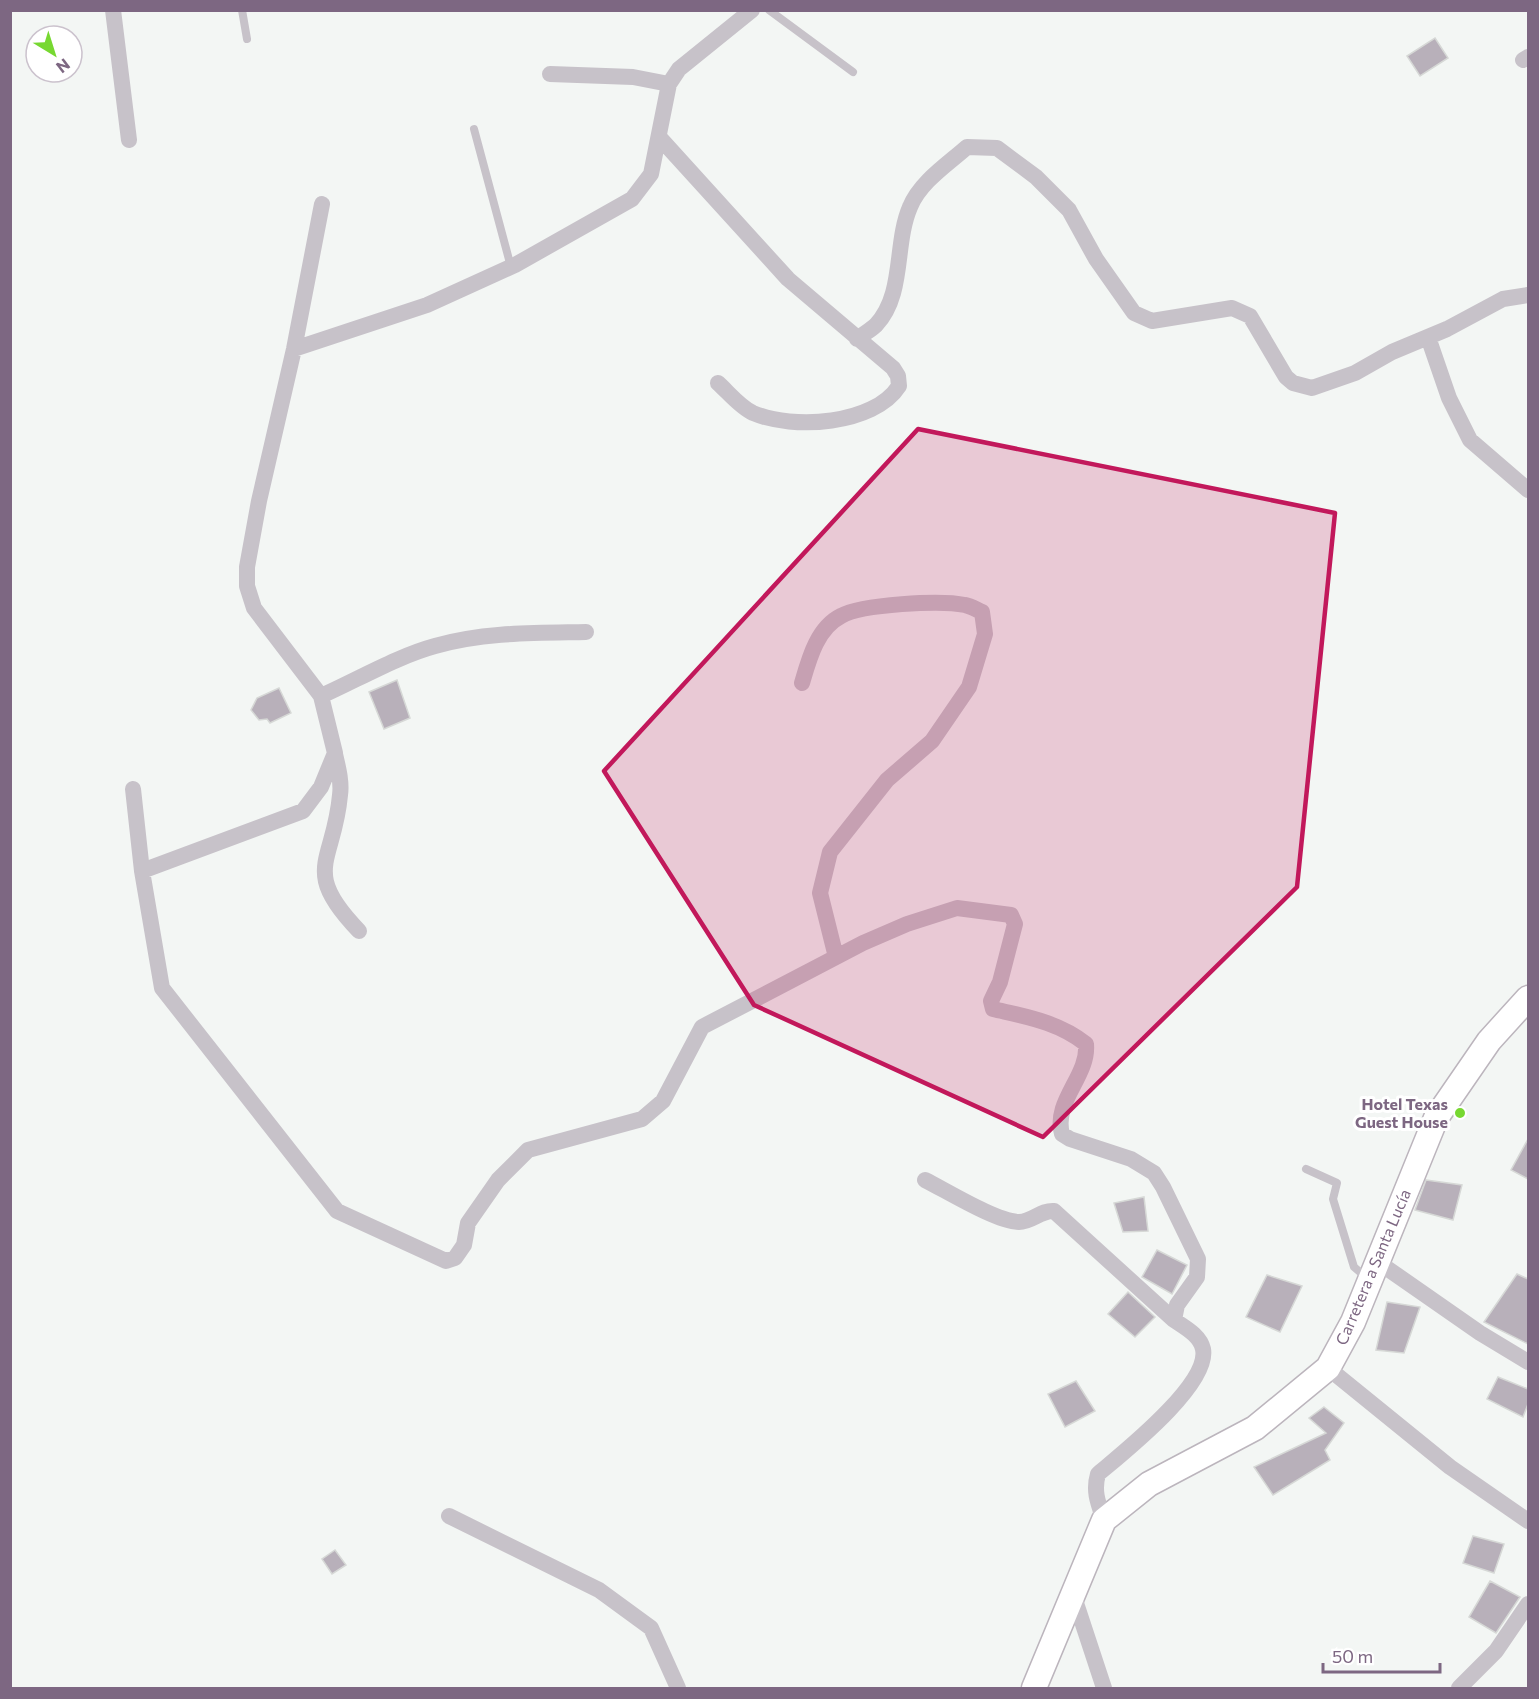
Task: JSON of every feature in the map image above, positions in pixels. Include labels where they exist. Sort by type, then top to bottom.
[{"type":"main road","name":"Carretera a Santa Lucía","points":[[1034,1689],[1104,1520],[1149,1484],[1255,1428],[1328,1368],[1353,1322],[1436,1118],[1489,1041],[1528,998]]},
{"type":"street","points":[[113,10],[129,140]]},
{"type":"street","points":[[294,349],[427,305],[511,267],[632,199],[651,174],[669,84],[679,69],[753,10]]},
{"type":"street","points":[[550,74],[633,77],[669,84]]},
{"type":"street","points":[[659,137],[788,279],[893,368],[898,376],[899,386],[895,393],[881,403],[848,418],[811,423],[768,418],[751,412],[718,383]]},
{"type":"street","points":[[857,339],[876,325],[891,300],[901,229],[911,204],[931,178],[967,147],[997,148],[1036,177],[1068,210],[1096,260],[1134,313],[1152,321],[1232,308],[1250,316],[1286,377],[1293,383],[1312,388],[1355,373],[1392,352],[1428,337],[1503,299],[1528,296]]},
{"type":"street","points":[[322,204],[294,349],[259,501],[247,567],[248,586],[255,608],[321,696],[335,753],[341,794],[324,875],[334,904],[358,931]]},
{"type":"street","points":[[1428,337],[1449,398],[1470,440],[1528,490]]},
{"type":"street","points":[[802,683],[811,652],[819,638],[839,616],[861,609],[939,603],[967,605],[982,612],[985,634],[969,687],[932,741],[887,780],[830,852],[820,893],[836,957]]},
{"type":"street","points":[[321,696],[432,646],[500,634],[586,632]]},
{"type":"street","points":[[142,871],[303,811],[321,787],[335,753]]},
{"type":"street","points":[[133,789],[142,871],[162,988],[326,1201],[337,1211],[446,1262],[455,1258],[464,1245],[468,1223],[498,1180],[528,1150],[642,1119],[663,1101],[702,1027],[836,957],[907,924],[957,908],[1011,915],[1015,924],[1000,982],[991,1001],[993,1009],[1024,1014],[1070,1031],[1086,1044],[1087,1056],[1063,1106],[1059,1122],[1062,1134],[1070,1139],[1131,1159],[1154,1173],[1189,1236],[1198,1259],[1197,1277],[1177,1305],[1174,1320]]},
{"type":"street","points":[[925,1180],[1007,1221],[1023,1222],[1046,1210],[1054,1211],[1174,1320],[1197,1338],[1203,1347],[1203,1361],[1197,1377],[1168,1411],[1098,1474],[1095,1485],[1096,1496],[1104,1520]]},
{"type":"street","points":[[1374,1271],[1528,1362]]},
{"type":"street","points":[[1328,1368],[1450,1467],[1528,1521]]},
{"type":"street","points":[[449,1516],[599,1590],[651,1628],[678,1689]]},
{"type":"street","points":[[1073,1594],[1104,1689]]},
{"type":"street","points":[[1459,1689],[1496,1651],[1528,1604]]},
{"type":"lane","points":[[242,10],[247,39]]},
{"type":"lane","points":[[769,10],[853,72]]},
{"type":"lane","points":[[474,129],[511,267]]},
{"type":"lane","points":[[1306,1169],[1337,1183],[1334,1199],[1354,1267],[1374,1271]]},
{"type":"highlighted area","points":[[918,429],[1335,513],[1297,887],[1043,1137],[754,1005],[604,771]]},
{"type":"building","points":[[1435,38],[1448,58],[1420,76],[1407,56]]},
{"type":"building","points":[[397,680],[410,718],[384,729],[369,692]]},
{"type":"building","points":[[279,688],[291,713],[270,723],[267,719],[259,720],[251,710],[257,698]]},
{"type":"building","points":[[1528,1139],[1528,1179],[1511,1170]]},
{"type":"building","points":[[1426,1180],[1462,1185],[1453,1220],[1415,1210]]},
{"type":"building","points":[[1144,1197],[1148,1231],[1123,1232],[1114,1203]]},
{"type":"building","points":[[1157,1250],[1187,1265],[1172,1294],[1142,1277]]},
{"type":"building","points":[[1517,1274],[1528,1279],[1528,1344],[1484,1322]]},
{"type":"building","points":[[1267,1275],[1302,1286],[1280,1332],[1246,1317]]},
{"type":"building","points":[[1128,1292],[1155,1317],[1135,1337],[1108,1314]]},
{"type":"building","points":[[1387,1302],[1420,1307],[1404,1353],[1376,1350]]},
{"type":"building","points":[[1498,1377],[1528,1389],[1528,1404],[1523,1417],[1487,1399]]},
{"type":"building","points":[[1076,1381],[1095,1411],[1065,1427],[1048,1394]]},
{"type":"building","points":[[1324,1407],[1344,1423],[1325,1450],[1330,1460],[1273,1495],[1254,1467],[1326,1433],[1309,1418]]},
{"type":"building","points":[[1473,1536],[1504,1544],[1494,1573],[1463,1563]]},
{"type":"building","points":[[335,1550],[346,1565],[332,1574],[322,1559]]},
{"type":"building","points":[[1490,1581],[1520,1597],[1496,1633],[1469,1617]]},
{"type":"place","name":"Hotel Texas Guest House","points":[[1460,1113]]}]
